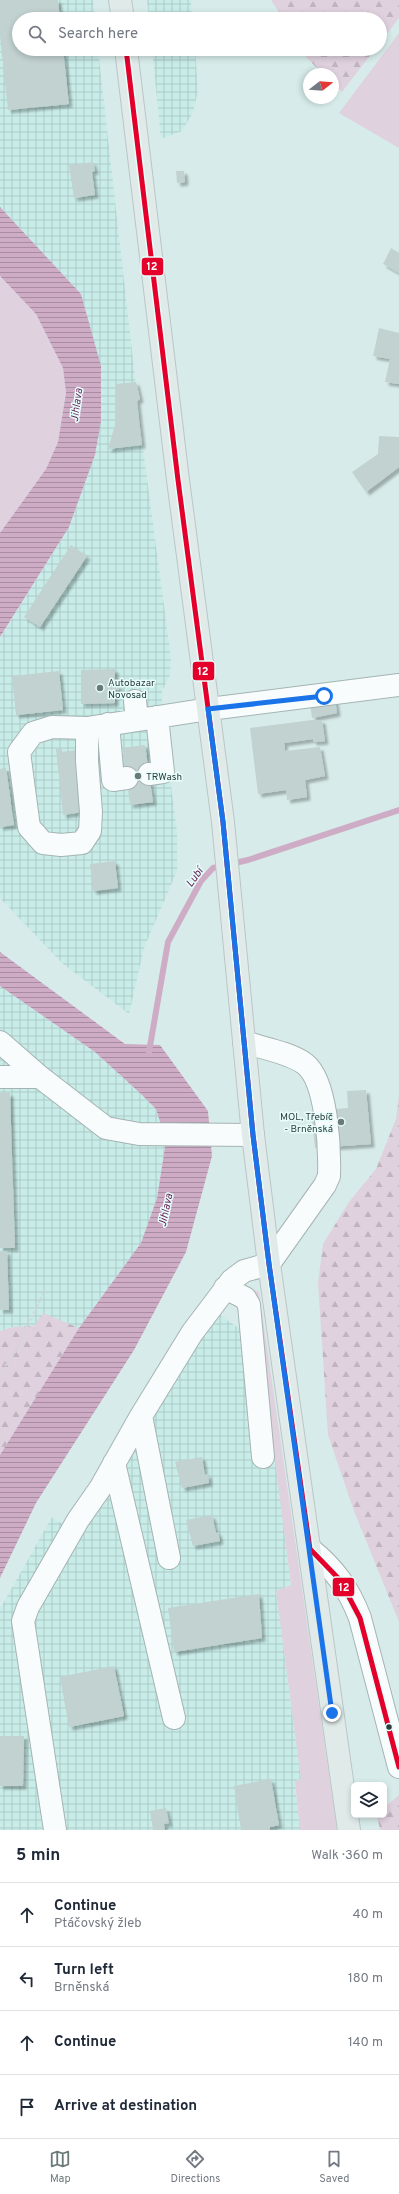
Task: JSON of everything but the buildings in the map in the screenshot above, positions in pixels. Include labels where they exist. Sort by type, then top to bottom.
[{"type":"main road","points":[[120,0],[122,12]]},
{"type":"main road","points":[[127,56],[178,480],[223,822],[253,1135],[269,1264],[349,1830]]},
{"type":"street","points":[[87,728],[87,761],[91,812],[90,831],[82,843],[61,845],[43,843],[29,828],[19,752],[33,733],[52,727],[87,728],[108,724],[143,713],[208,709],[399,685]]},
{"type":"street","points":[[143,713],[163,772],[149,774]]},
{"type":"street","points":[[108,724],[113,780],[127,778]]},
{"type":"street","points":[[0,1042],[40,1077],[106,1128],[139,1134],[217,1133],[253,1135]]},
{"type":"street","points":[[54,1830],[23,1621],[28,1607],[78,1520],[101,1487],[141,1416],[192,1333],[225,1288],[244,1271],[269,1264],[317,1197],[329,1176],[323,1100],[319,1082],[305,1064],[244,1042]]},
{"type":"street","points":[[0,1077],[40,1077]]},
{"type":"street","points":[[225,1288],[245,1298],[249,1305],[263,1457]]},
{"type":"street","points":[[141,1416],[169,1558]]},
{"type":"street","points":[[114,1463],[174,1718]]},
{"type":"street","points":[[310,1549],[333,1570],[353,1601],[360,1618],[399,1766]]},
{"type":"path","points":[[0,1372],[16,1351],[45,1289]]},
{"type":"shaded area","points":[[0,0],[93,0],[94,12],[12,12],[12,56],[99,56],[143,449],[171,658],[170,675],[162,691],[162,716],[177,832],[177,871],[144,948],[129,1014],[62,963],[0,898],[0,638],[69,527],[95,455],[81,294],[0,207]]},
{"type":"shaded area","points":[[147,0],[191,0],[192,12],[148,12]]},
{"type":"shaded area","points":[[153,56],[196,56],[198,90],[193,113],[182,131],[161,139]]},
{"type":"shaded area","points":[[0,986],[95,1052],[141,1094],[156,1109],[166,1141],[157,1198],[141,1243],[79,1328],[43,1314],[34,1326],[13,1327],[0,1331]]},
{"type":"shaded area","points":[[216,1312],[247,1334],[254,1428],[272,1427],[291,1585],[276,1591],[301,1779],[295,1781],[300,1830],[0,1830],[0,1609],[52,1517],[77,1533]]},
{"type":"green space","points":[[271,0],[399,0],[399,18],[387,34],[387,12],[279,12]]},
{"type":"green space","points":[[399,33],[399,148],[339,113],[382,56],[387,56],[387,49]]},
{"type":"green space","points":[[306,56],[370,56],[342,92],[339,89],[339,68],[317,68]]},
{"type":"green space","points":[[0,276],[36,314],[63,368],[66,393],[58,442],[46,469],[0,533]]},
{"type":"green space","points":[[399,1094],[399,1622],[354,1511],[328,1435],[318,1283],[323,1244],[349,1202],[376,1169],[396,1119]]},
{"type":"green space","points":[[253,1289],[259,1292],[337,1830],[300,1830],[295,1781],[301,1779],[276,1591],[291,1585]]},
{"type":"green space","points":[[43,1313],[79,1328],[0,1455],[0,1331],[13,1327],[34,1326]]},
{"type":"green space","points":[[399,1795],[399,1830],[380,1830],[378,1818],[387,1818],[387,1805]]},
{"type":"water","name":"Jihlava","points":[[0,207],[81,294],[101,366],[101,421],[95,455],[69,527],[0,637],[0,533],[46,469],[58,442],[66,393],[63,368],[36,314],[0,276]]},
{"type":"water","name":"Jihlava","points":[[0,952],[125,1044],[160,1045],[208,1111],[212,1156],[186,1252],[134,1350],[36,1503],[0,1578],[0,1455],[79,1328],[141,1243],[157,1198],[166,1141],[156,1109],[141,1094],[95,1052],[0,986]]},
{"type":"waterway","name":"Lubí","points":[[149,1052],[168,942],[201,881],[213,868],[248,860],[399,810]]},
{"type":"transit line","name":"12","points":[[127,56],[178,480],[223,822],[253,1135],[269,1264],[310,1549],[340,1580],[360,1618],[399,1767]]},
{"type":"place","name":"Autobazar Novosad","points":[[100,688]]},
{"type":"place","name":"TRWash","points":[[138,776]]},
{"type":"place","name":"MOL, Třebíč - Brněnská","points":[[341,1122]]},
{"type":"route","points":[[324,696],[208,709],[223,822],[253,1135],[269,1264],[332,1713]]}]
